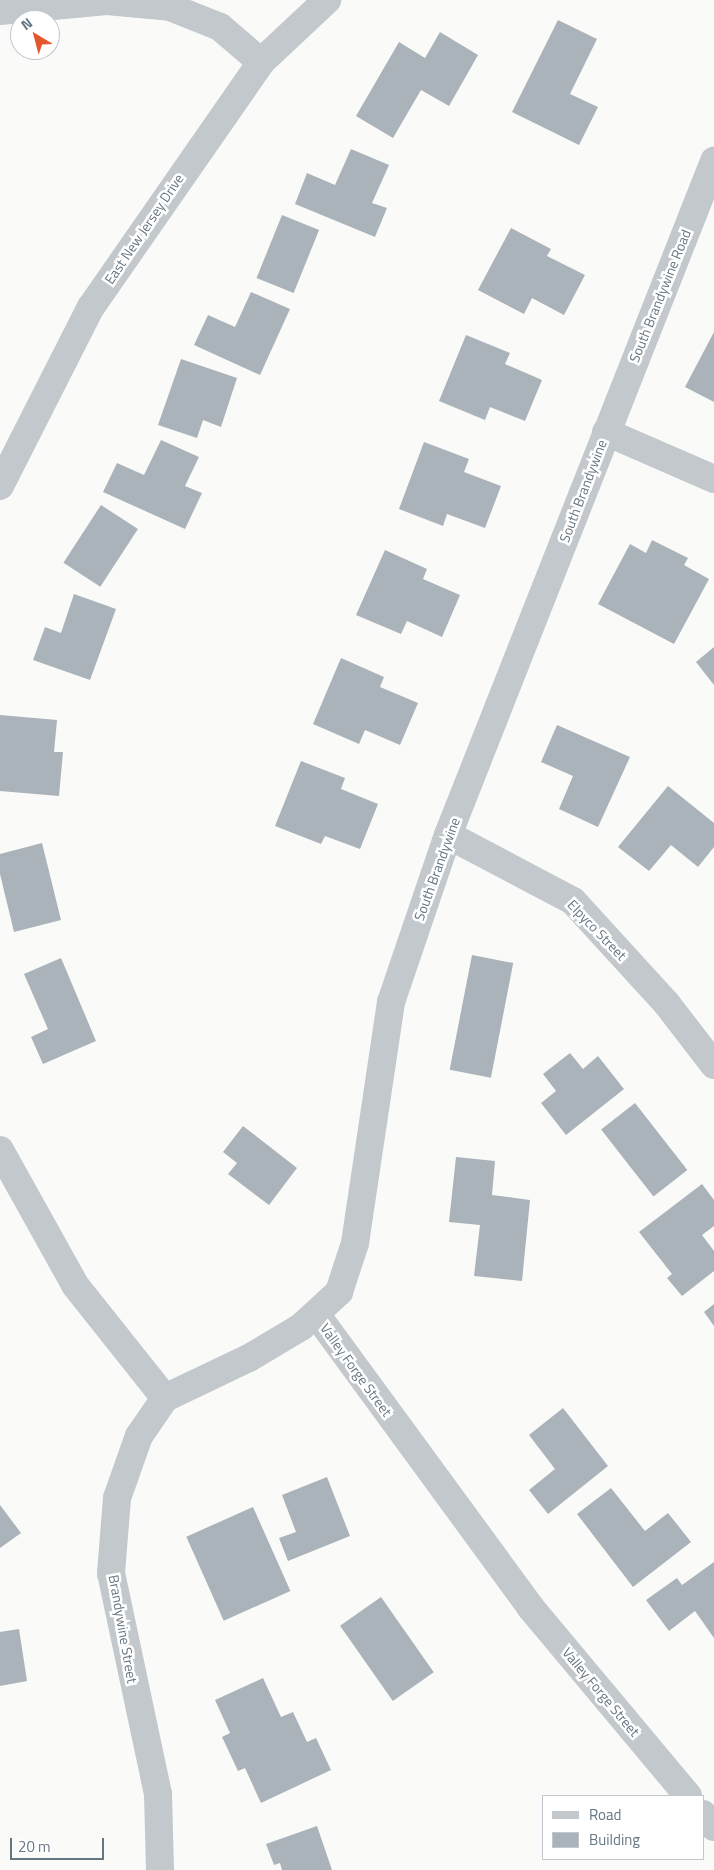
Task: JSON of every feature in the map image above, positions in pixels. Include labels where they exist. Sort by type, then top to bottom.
[{"type":"street","name":"East New Jersey Drive","points":[[0,486],[91,307],[261,62],[327,0]]},
{"type":"street","points":[[0,11],[107,1],[170,8],[220,28],[261,62]]},
{"type":"street","name":"South Brandywine Road","points":[[606,432],[714,161]]},
{"type":"street","points":[[606,432],[714,478]]},
{"type":"street","name":"South Brandywine","points":[[316,1314],[339,1292],[355,1243],[391,1002],[448,835],[606,432]]},
{"type":"street","name":"Elpyco Street","points":[[448,835],[573,901],[667,1004],[714,1065]]},
{"type":"street","points":[[0,1150],[75,1285],[165,1398]]},
{"type":"street","name":"Valley Forge Street","points":[[165,1398],[249,1358],[301,1328],[316,1314],[531,1608],[687,1795]]},
{"type":"street","name":"Brandywine Street","points":[[160,1870],[158,1794],[111,1573],[117,1498],[139,1436],[165,1398]]},
{"type":"street","points":[[704,1815],[714,1827]]},
{"type":"building","points":[[558,20],[597,39],[570,94],[598,107],[579,145],[512,112]]},
{"type":"building","points":[[440,32],[478,55],[449,106],[421,90],[393,138],[356,116],[399,42],[425,58]]},
{"type":"building","points":[[351,149],[389,165],[372,203],[387,208],[375,237],[295,204],[307,173],[335,185]]},
{"type":"building","points":[[282,215],[319,230],[294,293],[257,278]]},
{"type":"building","points":[[511,228],[551,249],[547,256],[585,275],[564,315],[532,298],[524,314],[478,290]]},
{"type":"building","points":[[251,292],[290,309],[260,375],[194,345],[208,315],[235,327]]},
{"type":"building","points":[[714,332],[714,402],[685,387]]},
{"type":"building","points":[[466,335],[510,353],[505,364],[542,380],[525,421],[490,407],[485,420],[439,401]]},
{"type":"building","points":[[181,359],[237,378],[221,427],[203,420],[197,438],[158,425]]},
{"type":"building","points":[[161,440],[199,457],[185,486],[202,493],[185,529],[103,492],[117,463],[144,475]]},
{"type":"building","points":[[424,442],[469,459],[464,472],[501,486],[485,528],[447,514],[443,526],[399,509]]},
{"type":"building","points":[[101,505],[138,529],[100,587],[63,563]]},
{"type":"building","points":[[652,540],[688,558],[684,565],[709,579],[674,644],[598,604],[630,544],[646,553]]},
{"type":"building","points":[[385,550],[427,569],[423,579],[460,595],[442,637],[407,621],[401,634],[356,615]]},
{"type":"building","points":[[74,594],[116,609],[90,680],[33,660],[45,627],[61,633]]},
{"type":"building","points":[[714,647],[714,685],[696,662]]},
{"type":"building","points":[[341,658],[384,677],[380,687],[418,703],[400,745],[365,730],[359,744],[313,724]]},
{"type":"building","points":[[0,715],[57,720],[54,752],[63,752],[59,796],[0,791]]},
{"type":"building","points":[[557,725],[630,757],[598,827],[559,809],[573,776],[541,762]]},
{"type":"building","points":[[301,761],[345,778],[341,789],[378,804],[360,849],[325,836],[321,844],[275,826]]},
{"type":"building","points":[[668,786],[714,823],[714,847],[698,867],[671,845],[649,871],[618,847]]},
{"type":"building","points":[[42,843],[61,920],[14,932],[0,874],[0,854]]},
{"type":"building","points":[[472,955],[513,963],[491,1078],[450,1070]]},
{"type":"building","points":[[61,958],[96,1041],[43,1064],[31,1037],[48,1029],[24,974]]},
{"type":"building","points":[[570,1053],[583,1069],[598,1056],[624,1089],[566,1135],[541,1103],[556,1091],[543,1074]]},
{"type":"building","points":[[635,1103],[687,1170],[653,1196],[601,1129]]},
{"type":"building","points":[[243,1126],[297,1168],[269,1205],[228,1174],[237,1163],[223,1152]]},
{"type":"building","points":[[456,1157],[495,1161],[492,1195],[530,1200],[522,1281],[474,1276],[480,1225],[449,1222]]},
{"type":"building","points":[[702,1184],[714,1200],[714,1226],[702,1235],[714,1251],[714,1271],[682,1296],[667,1278],[672,1274],[639,1232]]},
{"type":"building","points":[[714,1304],[714,1326],[704,1312]]},
{"type":"building","points":[[563,1408],[608,1466],[548,1514],[529,1490],[555,1469],[529,1435]]},
{"type":"building","points":[[327,1477],[350,1536],[288,1561],[279,1538],[296,1532],[282,1495]]},
{"type":"building","points":[[611,1488],[645,1531],[668,1513],[691,1542],[633,1587],[577,1514]]},
{"type":"building","points":[[0,1505],[21,1533],[0,1548]]},
{"type":"building","points":[[253,1507],[290,1591],[224,1621],[186,1537]]},
{"type":"building","points":[[714,1562],[714,1638],[695,1611],[669,1631],[646,1600],[677,1578],[682,1585]]},
{"type":"building","points":[[381,1597],[434,1672],[393,1701],[340,1626]]},
{"type":"building","points":[[19,1629],[27,1681],[0,1686],[0,1632]]},
{"type":"building","points":[[263,1678],[281,1717],[293,1712],[307,1742],[316,1738],[331,1770],[261,1803],[245,1768],[238,1771],[222,1737],[230,1733],[215,1700]]},
{"type":"building","points":[[317,1826],[332,1870],[282,1870],[280,1863],[274,1865],[266,1844]]}]
